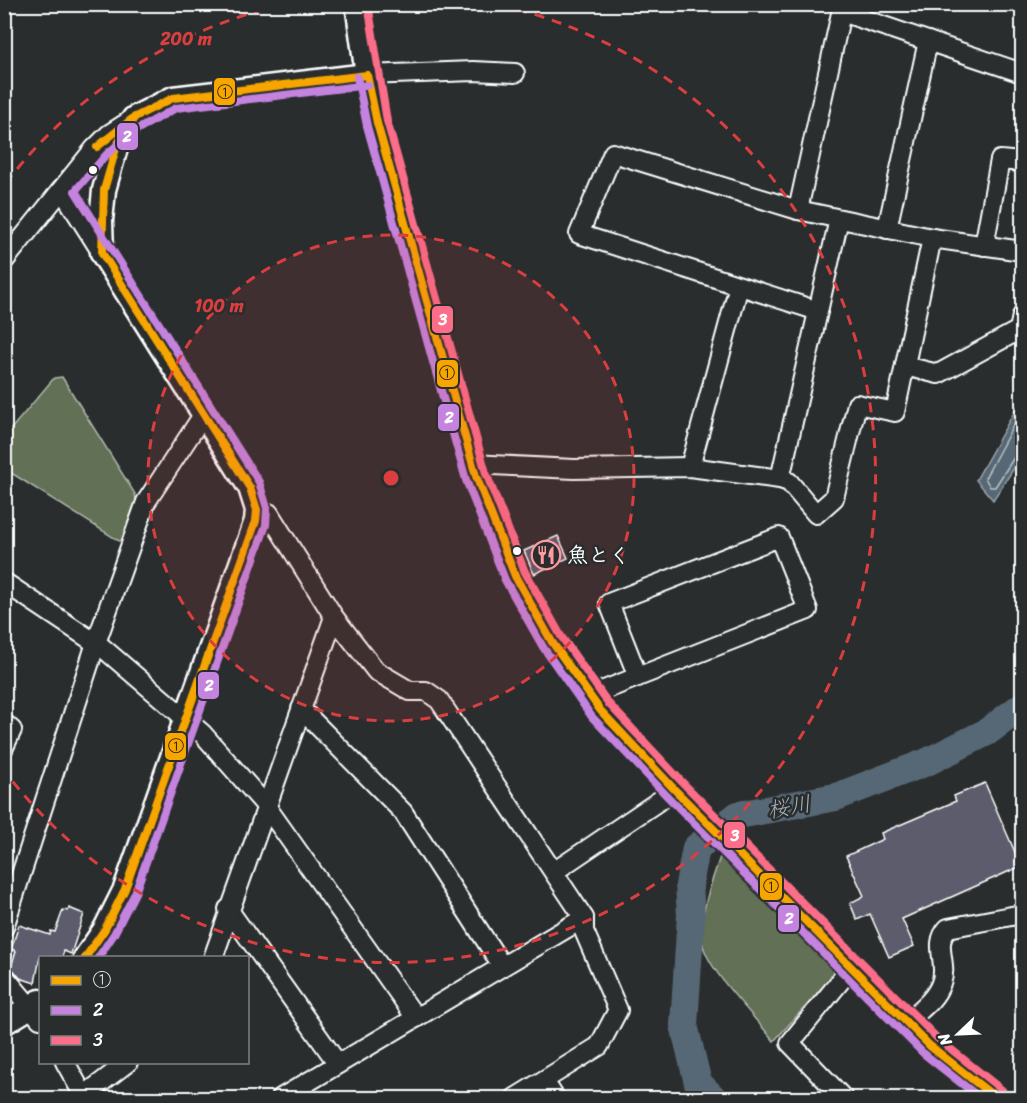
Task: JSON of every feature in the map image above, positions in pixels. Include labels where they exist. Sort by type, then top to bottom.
[{"type":"street","points":[[357,4],[367,75],[380,133],[473,464],[500,541],[531,608],[590,696],[675,790],[930,1046],[996,1098]]},
{"type":"street","points":[[798,210],[842,8],[928,41],[1023,73]]},
{"type":"street","points":[[886,228],[928,41]]},
{"type":"street","points":[[4,261],[95,148],[115,130],[173,98],[367,75],[461,71],[515,73]]},
{"type":"street","points":[[102,253],[104,190],[117,145],[134,118]]},
{"type":"street","points":[[818,311],[579,234],[613,153],[798,210],[932,238],[1023,251]]},
{"type":"street","points":[[984,246],[1000,160],[1023,162]]},
{"type":"street","points":[[62,190],[250,488],[257,510],[256,521],[125,889],[105,929],[86,956]]},
{"type":"street","points":[[780,479],[839,219]]},
{"type":"street","points":[[473,464],[574,469],[690,467],[780,479],[789,482],[816,514],[834,498],[857,404],[895,412],[932,238]]},
{"type":"street","points":[[690,467],[740,286]]},
{"type":"street","points":[[904,366],[938,374],[1019,330],[1023,316]]},
{"type":"street","points":[[4,927],[96,643],[146,502],[203,415]]},
{"type":"street","points":[[257,510],[268,513],[334,617],[376,671],[410,691],[426,691],[439,700],[555,871],[584,918],[584,931],[618,1010],[599,1046],[515,1098]]},
{"type":"street","points":[[590,696],[808,610],[779,537],[609,603],[638,677]]},
{"type":"street","points":[[4,582],[96,643],[186,716],[266,806],[416,1018]]},
{"type":"street","points":[[213,956],[228,909],[334,617]]},
{"type":"street","points":[[301,709],[403,812],[502,966]]},
{"type":"street","points":[[4,723],[12,730],[4,747]]},
{"type":"street","points":[[555,871],[675,790]]},
{"type":"street","points":[[228,909],[338,1064]]},
{"type":"street","points":[[907,1022],[933,998],[942,981],[944,969],[939,943],[941,935],[948,928],[1023,914]]},
{"type":"street","points":[[281,1098],[584,918]]},
{"type":"street","points":[[843,1098],[790,1043],[850,968]]},
{"type":"street","points":[[4,976],[37,1009],[4,1023]]},
{"type":"street","points":[[65,1064],[83,1098],[126,1064]]},
{"type":"street","points":[[544,1081],[555,1098]]},
{"type":"green space","points":[[62,377],[135,494],[137,505],[126,539],[119,541],[5,469],[5,436],[54,378]]},
{"type":"green space","points":[[721,854],[836,973],[774,1041],[721,978],[705,951],[702,940],[703,918],[707,896]]},
{"type":"water","points":[[1022,398],[1022,456],[993,500],[976,480]]},
{"type":"building","name":"魚とく","points":[[558,536],[568,558],[534,574],[524,551]]},
{"type":"building","points":[[985,783],[1021,866],[902,919],[914,946],[889,957],[870,914],[857,920],[850,903],[864,896],[846,856],[883,839],[881,833],[956,801],[954,796]]},
{"type":"building","points":[[69,908],[84,914],[71,954],[64,951],[62,956],[39,956],[35,983],[20,978],[11,967],[16,951],[11,949],[19,925],[50,935],[51,931],[55,932],[63,910],[68,911]]},
{"type":"waterway","name":"桜川","points":[[713,1098],[698,1083],[684,1025],[691,915],[689,885],[696,848],[738,815],[836,797],[927,762],[987,732],[1022,706]]},
{"type":"transit line","name":"3","points":[[368,4],[387,121],[486,473],[525,572],[561,636],[608,703],[683,783],[937,1038],[1002,1090]]},
{"type":"transit line","name":"①","points":[[367,75],[377,123],[476,476],[515,576],[552,642],[600,710],[675,790],[930,1046],[996,1098]]},
{"type":"transit line","name":"①","points":[[97,147],[133,118],[173,98],[367,75]]},
{"type":"transit line","name":"2","points":[[357,77],[367,126],[466,480],[505,580],[543,647],[592,717],[668,797],[923,1053],[980,1098]]},
{"type":"transit line","name":"2","points":[[99,956],[114,934],[135,893],[266,525],[267,508],[259,482],[75,191],[106,155],[131,133],[176,108],[368,85]]},
{"type":"transit line","name":"①","points":[[86,956],[105,929],[125,889],[256,521],[257,510],[250,488],[102,253],[104,190],[117,145],[134,118]]},
{"type":"place","name":"魚とく","points":[[546,555]]}]
